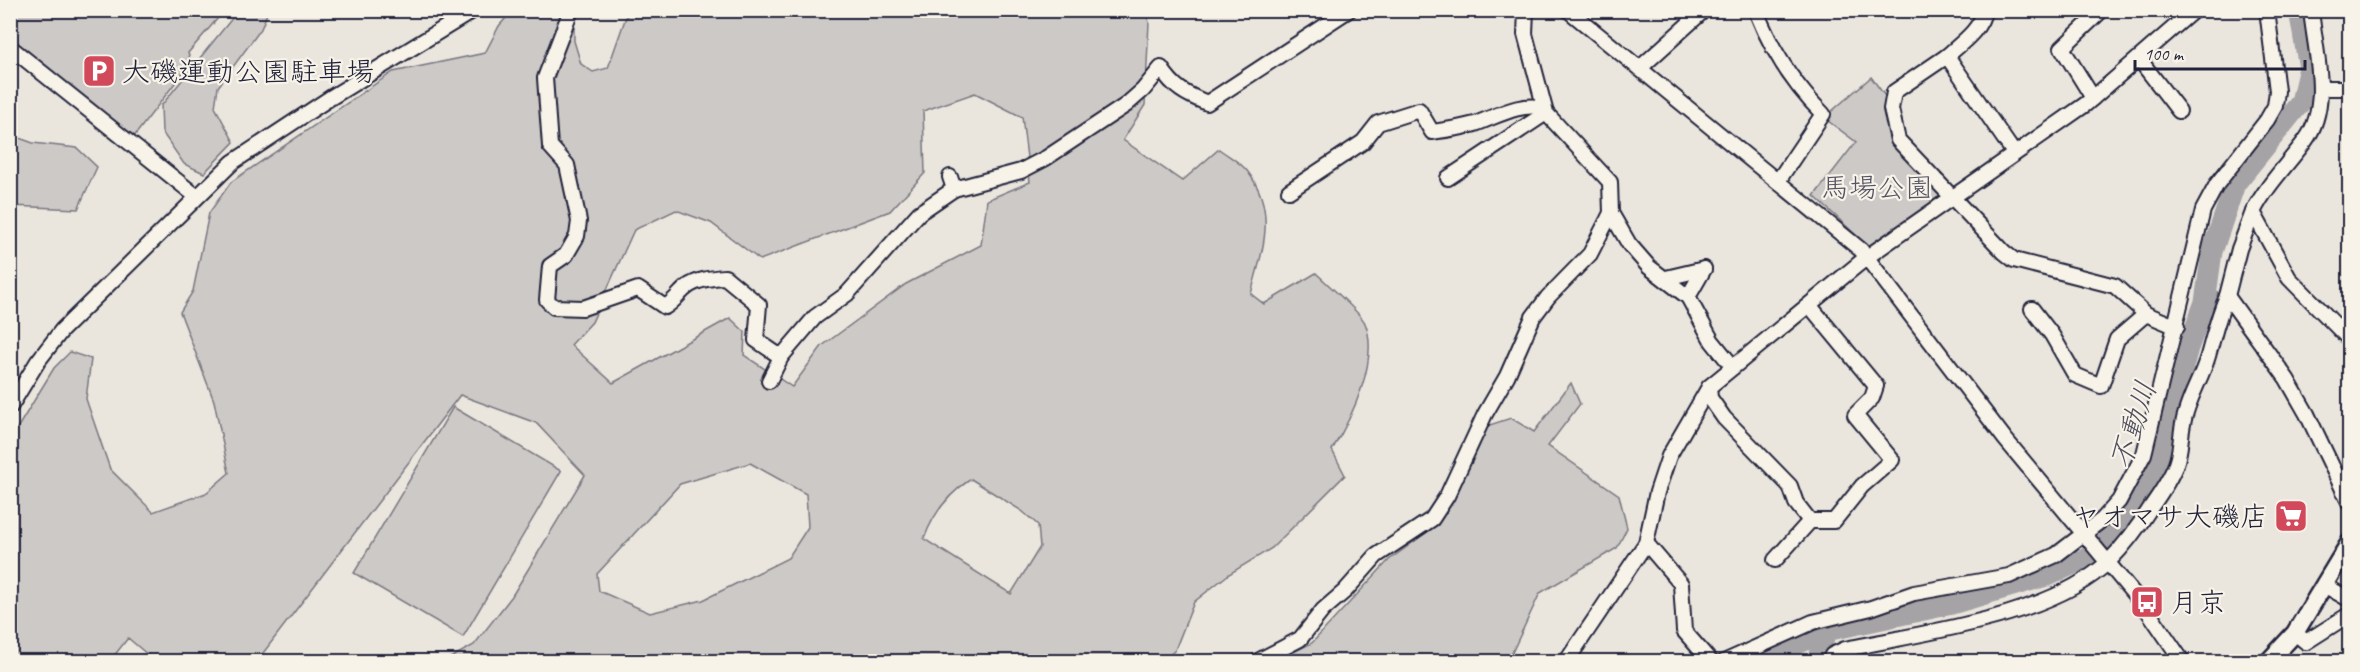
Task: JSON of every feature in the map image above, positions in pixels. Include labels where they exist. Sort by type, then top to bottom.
[{"type":"main road","points":[[2268,662],[2295,633],[2349,542]]},
{"type":"street","points":[[10,407],[38,362],[63,330],[196,196],[233,162],[330,98],[474,10]]},
{"type":"street","points":[[571,10],[545,78],[550,146],[567,165],[579,221],[577,236],[566,255],[550,266],[548,300],[554,307],[583,308],[638,289],[665,307],[688,286],[707,278],[725,277],[759,305],[756,340],[781,357]]},
{"type":"street","points":[[769,381],[781,357],[815,317],[848,294],[919,213],[952,183],[1021,171],[1046,158],[1126,105],[1143,90],[1161,68],[1171,84],[1183,94],[1207,103],[1349,10]]},
{"type":"street","points":[[1526,10],[1525,34],[1545,110],[1610,182],[1611,213],[1629,244],[1649,267],[1688,297],[1712,341],[1733,367]]},
{"type":"street","points":[[1568,10],[1778,181],[1867,257],[2005,439],[2148,611],[2183,662]]},
{"type":"street","points":[[1640,68],[1704,10]]},
{"type":"street","points":[[1984,10],[1983,16],[1972,33],[1947,56],[1894,92],[1892,109],[1898,140],[2014,260],[2115,286],[2127,294],[2146,314],[2177,327]]},
{"type":"street","points":[[2093,98],[2062,48],[2102,10]]},
{"type":"street","points":[[1566,662],[1646,543],[1657,492],[1669,456],[1710,387],[1867,257],[2093,98],[2194,10]]},
{"type":"street","points":[[1724,662],[1813,622],[1871,608],[1914,593],[2009,576],[2086,539],[2119,501],[2137,470],[2177,327],[2203,210],[2217,184],[2267,120],[2275,106],[2277,91],[2267,10]]},
{"type":"street","points":[[1828,662],[1832,655],[1845,649],[1935,631],[2007,613],[2047,599],[2105,562],[2142,522],[2166,486],[2177,463],[2183,440],[2182,427],[2191,395],[2208,357],[2239,249],[2253,212],[2259,200],[2307,140],[2317,114],[2320,88],[2311,10]]},
{"type":"street","points":[[1756,11],[1767,39],[1806,97],[1823,114],[1778,181]]},
{"type":"street","points":[[10,47],[196,196]]},
{"type":"street","points":[[1947,56],[2014,153]]},
{"type":"street","points":[[2139,59],[2179,111]]},
{"type":"street","points":[[2320,88],[2349,88]]},
{"type":"street","points":[[1289,191],[1363,142],[1378,123],[1419,110],[1432,132],[1474,124],[1522,106],[1531,105],[1545,110]]},
{"type":"street","points":[[1448,178],[1545,110]]},
{"type":"street","points":[[2253,212],[2289,278],[2349,340]]},
{"type":"street","points":[[1258,661],[1300,639],[1323,610],[1345,591],[1376,556],[1432,519],[1447,496],[1485,414],[1507,376],[1533,317],[1548,297],[1590,254],[1611,213]]},
{"type":"street","points":[[1666,278],[1704,269],[1688,297]]},
{"type":"street","points":[[2227,296],[2287,379],[2307,414],[2349,504]]},
{"type":"street","points":[[1775,560],[1810,521],[1834,520],[1862,486],[1892,460],[1856,414],[1872,398],[1876,386],[1810,306]]},
{"type":"street","points":[[2032,309],[2052,335],[2075,375],[2101,386],[2117,339],[2146,314]]},
{"type":"street","points":[[1710,387],[1710,398],[1724,418],[1790,486],[1796,503],[1810,521]]},
{"type":"street","points":[[1646,543],[1681,584],[1684,631],[1711,662]]},
{"type":"street","points":[[2324,585],[2349,600]]},
{"type":"street","points":[[2295,633],[2306,642],[2349,614]]},
{"type":"green space","points":[[10,11],[224,11],[188,53],[191,62],[133,138],[11,42]]},
{"type":"green space","points":[[238,11],[268,11],[261,29],[218,87],[215,107],[234,142],[204,173],[184,164],[162,132],[161,106]]},
{"type":"green space","points":[[512,11],[574,11],[574,41],[581,64],[593,72],[608,68],[628,11],[1146,11],[1149,22],[1145,105],[1123,140],[1182,181],[1219,149],[1239,163],[1257,187],[1263,202],[1265,217],[1263,247],[1251,294],[1264,304],[1316,273],[1350,305],[1365,323],[1369,338],[1366,371],[1355,406],[1332,450],[1345,475],[1272,548],[1229,574],[1194,602],[1175,650],[1163,661],[445,661],[474,645],[512,596],[585,475],[536,423],[460,395],[257,661],[155,661],[128,638],[110,661],[11,661],[10,440],[54,368],[70,352],[91,359],[86,399],[110,469],[153,512],[206,493],[229,473],[214,401],[180,312],[193,291],[209,213],[231,182],[393,72],[485,53],[499,26]],"holes":[[[975,93],[1022,117],[1030,182],[987,200],[981,245],[906,284],[822,346],[792,387],[744,355],[745,332],[730,318],[613,383],[571,345],[592,322],[634,230],[676,210],[711,223],[760,260],[890,211],[925,173],[923,111]],[[750,463],[806,494],[808,527],[788,558],[703,600],[650,613],[599,591],[597,574],[680,484]],[[971,479],[1022,511],[1038,525],[1040,547],[1011,594],[924,539],[942,505]]]},
{"type":"green space","name":"馬場公園","points":[[1871,77],[1888,100],[1886,123],[1942,194],[1870,248],[1814,196],[1856,142],[1824,118]]},
{"type":"green space","points":[[11,135],[33,143],[77,148],[97,167],[78,209],[11,206]]},
{"type":"green space","points":[[1571,383],[1580,404],[1548,446],[1619,495],[1627,528],[1617,548],[1540,593],[1509,659],[1504,662],[1273,662],[1312,643],[1389,560],[1438,524],[1468,432],[1511,418],[1534,432]]},
{"type":"green space","points":[[453,407],[561,471],[463,637],[354,573]]},
{"type":"waterway","name":"不動川","points":[[1758,662],[1826,631],[1952,604],[2050,575],[2086,558],[2119,529],[2138,505],[2159,455],[2188,348],[2205,302],[2212,252],[2235,184],[2301,102],[2309,68],[2299,10]]},
{"type":"waterway","points":[[2208,281],[2221,300]]},
{"type":"waterway","points":[[2226,306],[2251,341]]},
{"type":"waterway","points":[[1817,662],[1826,631]]},
{"type":"place","name":"大磯運動公園駐車場","points":[[99,71]]},
{"type":"place","name":"ヤオマサ大磯店","points":[[2291,516]]},
{"type":"place","name":"月京","points":[[2147,602]]}]
